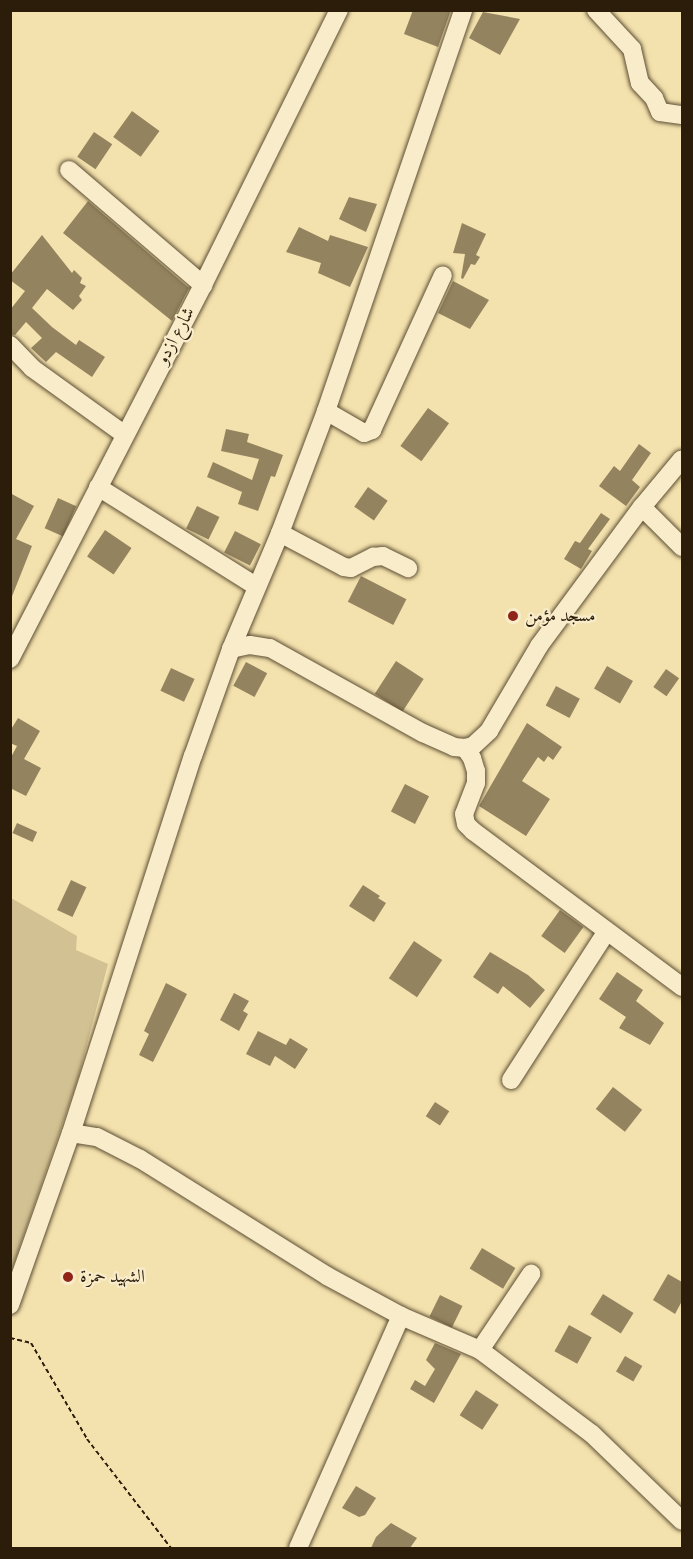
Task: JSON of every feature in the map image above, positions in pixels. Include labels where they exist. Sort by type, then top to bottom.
[{"type":"street","name":"شارع ازدو","points":[[10,659],[124,434],[203,285],[339,10]]},
{"type":"street","points":[[10,1305],[71,1133],[171,820],[231,649],[280,533],[326,411],[463,10]]},
{"type":"street","points":[[596,10],[632,49],[639,83],[654,98],[660,112],[682,115]]},
{"type":"street","points":[[69,170],[203,285]]},
{"type":"street","points":[[326,411],[364,433],[372,430],[443,275]]},
{"type":"street","points":[[10,345],[32,368],[124,434]]},
{"type":"street","points":[[231,649],[250,645],[270,648],[423,733],[454,747],[473,746],[489,731],[539,646],[642,507],[682,459]]},
{"type":"street","points":[[98,487],[256,586]]},
{"type":"street","points":[[642,507],[682,547]]},
{"type":"street","points":[[280,533],[344,567],[351,568],[372,556],[383,556],[408,568]]},
{"type":"street","points":[[465,748],[472,758],[476,771],[476,783],[464,814],[466,824],[682,987]]},
{"type":"street","points":[[511,1080],[607,931]]},
{"type":"street","points":[[71,1133],[97,1137],[140,1158],[317,1270],[401,1316],[480,1350],[592,1434],[682,1521]]},
{"type":"street","points":[[480,1350],[531,1274]]},
{"type":"street","points":[[298,1548],[401,1316]]},
{"type":"path","points":[[10,1338],[31,1343],[87,1439],[171,1548]]},
{"type":"shaded area","points":[[11,898],[77,936],[76,950],[108,964],[77,1082],[11,1272]]},
{"type":"building","points":[[413,10],[451,10],[438,47],[404,34]]},
{"type":"building","points":[[483,12],[520,19],[500,55],[469,38]]},
{"type":"building","points":[[132,111],[160,131],[141,157],[113,137]]},
{"type":"building","points":[[94,132],[112,144],[95,169],[77,157]]},
{"type":"building","points":[[349,197],[377,204],[366,232],[339,219]]},
{"type":"building","points":[[88,201],[189,288],[172,321],[63,233]]},
{"type":"building","points":[[462,223],[486,234],[476,255],[480,257],[475,265],[471,264],[463,279],[461,278],[465,254],[453,253]]},
{"type":"building","points":[[299,227],[328,241],[330,235],[368,247],[350,287],[318,273],[321,263],[286,252]]},
{"type":"building","points":[[42,235],[72,273],[74,270],[82,278],[80,283],[86,286],[79,296],[82,300],[73,310],[47,289],[32,308],[76,345],[79,340],[105,357],[92,377],[56,352],[46,362],[31,348],[42,338],[26,322],[15,335],[10,334],[10,310],[25,291],[10,280],[10,275]]},
{"type":"building","points":[[453,281],[489,300],[470,329],[438,313]]},
{"type":"building","points":[[428,408],[449,423],[421,461],[400,446]]},
{"type":"building","points":[[226,429],[249,434],[247,442],[283,455],[275,477],[271,476],[258,511],[238,504],[242,492],[207,477],[213,462],[252,480],[259,459],[221,451]]},
{"type":"building","points":[[639,444],[651,453],[632,480],[640,487],[626,506],[599,486],[614,466],[620,471]]},
{"type":"building","points":[[368,487],[388,501],[374,520],[354,507]]},
{"type":"building","points":[[10,493],[34,506],[16,539],[32,546],[11,599]]},
{"type":"building","points":[[58,498],[76,506],[63,536],[45,528]]},
{"type":"building","points":[[197,506],[219,517],[209,539],[186,528]]},
{"type":"building","points":[[601,513],[610,519],[588,549],[592,551],[581,569],[564,559],[575,541],[580,543]]},
{"type":"building","points":[[105,530],[132,548],[114,574],[87,557]]},
{"type":"building","points":[[235,531],[261,544],[250,566],[224,552]]},
{"type":"building","points":[[361,576],[406,599],[393,625],[348,602]]},
{"type":"building","points":[[396,661],[424,679],[402,712],[375,694]]},
{"type":"building","points":[[246,662],[267,673],[255,697],[233,686]]},
{"type":"building","points":[[607,666],[633,681],[620,704],[594,689]]},
{"type":"building","points":[[171,668],[195,679],[184,702],[160,691]]},
{"type":"building","points":[[666,669],[679,678],[666,696],[653,687]]},
{"type":"building","points":[[556,686],[580,699],[570,718],[546,705]]},
{"type":"building","points":[[18,718],[40,731],[24,759],[41,768],[26,796],[10,788],[10,759],[17,746],[10,743],[10,731]]},
{"type":"building","points":[[527,723],[562,747],[553,760],[548,756],[544,762],[538,757],[522,781],[550,799],[526,836],[479,806]]},
{"type":"building","points":[[405,784],[429,796],[415,824],[391,812]]},
{"type":"building","points":[[17,823],[37,832],[33,842],[13,833]]},
{"type":"building","points":[[71,880],[86,887],[72,917],[57,910]]},
{"type":"building","points":[[363,885],[380,896],[378,898],[386,903],[374,922],[349,906]]},
{"type":"building","points":[[560,910],[583,927],[565,953],[541,936]]},
{"type":"building","points":[[414,941],[442,960],[417,997],[389,978]]},
{"type":"building","points":[[490,952],[528,975],[545,990],[530,1008],[503,986],[498,994],[473,977]]},
{"type":"building","points":[[617,972],[643,990],[636,1001],[664,1023],[650,1045],[619,1028],[626,1017],[599,999]]},
{"type":"building","points":[[166,983],[187,994],[153,1062],[139,1055],[149,1034],[144,1031]]},
{"type":"building","points":[[234,993],[249,1001],[243,1011],[248,1014],[239,1031],[220,1020]]},
{"type":"building","points":[[258,1031],[286,1045],[290,1038],[308,1049],[295,1069],[275,1056],[270,1066],[246,1054]]},
{"type":"building","points":[[613,1087],[642,1110],[625,1132],[596,1109]]},
{"type":"building","points":[[435,1102],[449,1111],[440,1126],[426,1116]]},
{"type":"building","points":[[482,1248],[515,1268],[503,1289],[470,1269]]},
{"type":"building","points":[[668,1274],[682,1282],[682,1301],[675,1314],[653,1300]]},
{"type":"building","points":[[603,1294],[634,1313],[621,1333],[590,1314]]},
{"type":"building","points":[[440,1295],[462,1306],[452,1328],[429,1317]]},
{"type":"building","points":[[569,1325],[592,1338],[577,1364],[554,1351]]},
{"type":"building","points":[[435,1343],[461,1354],[434,1403],[410,1389],[415,1380],[425,1386],[435,1369],[426,1360]]},
{"type":"building","points":[[625,1356],[642,1366],[633,1382],[616,1372]]},
{"type":"building","points":[[476,1390],[499,1405],[482,1430],[460,1415]]},
{"type":"building","points":[[356,1486],[376,1498],[365,1515],[359,1517],[342,1508]]},
{"type":"building","points":[[391,1523],[417,1538],[410,1548],[371,1548],[376,1537]]},
{"type":"place","name":"مسجد مؤمن","points":[[513,616]]},
{"type":"place","name":"الشهيد حمزة","points":[[68,1277]]}]
